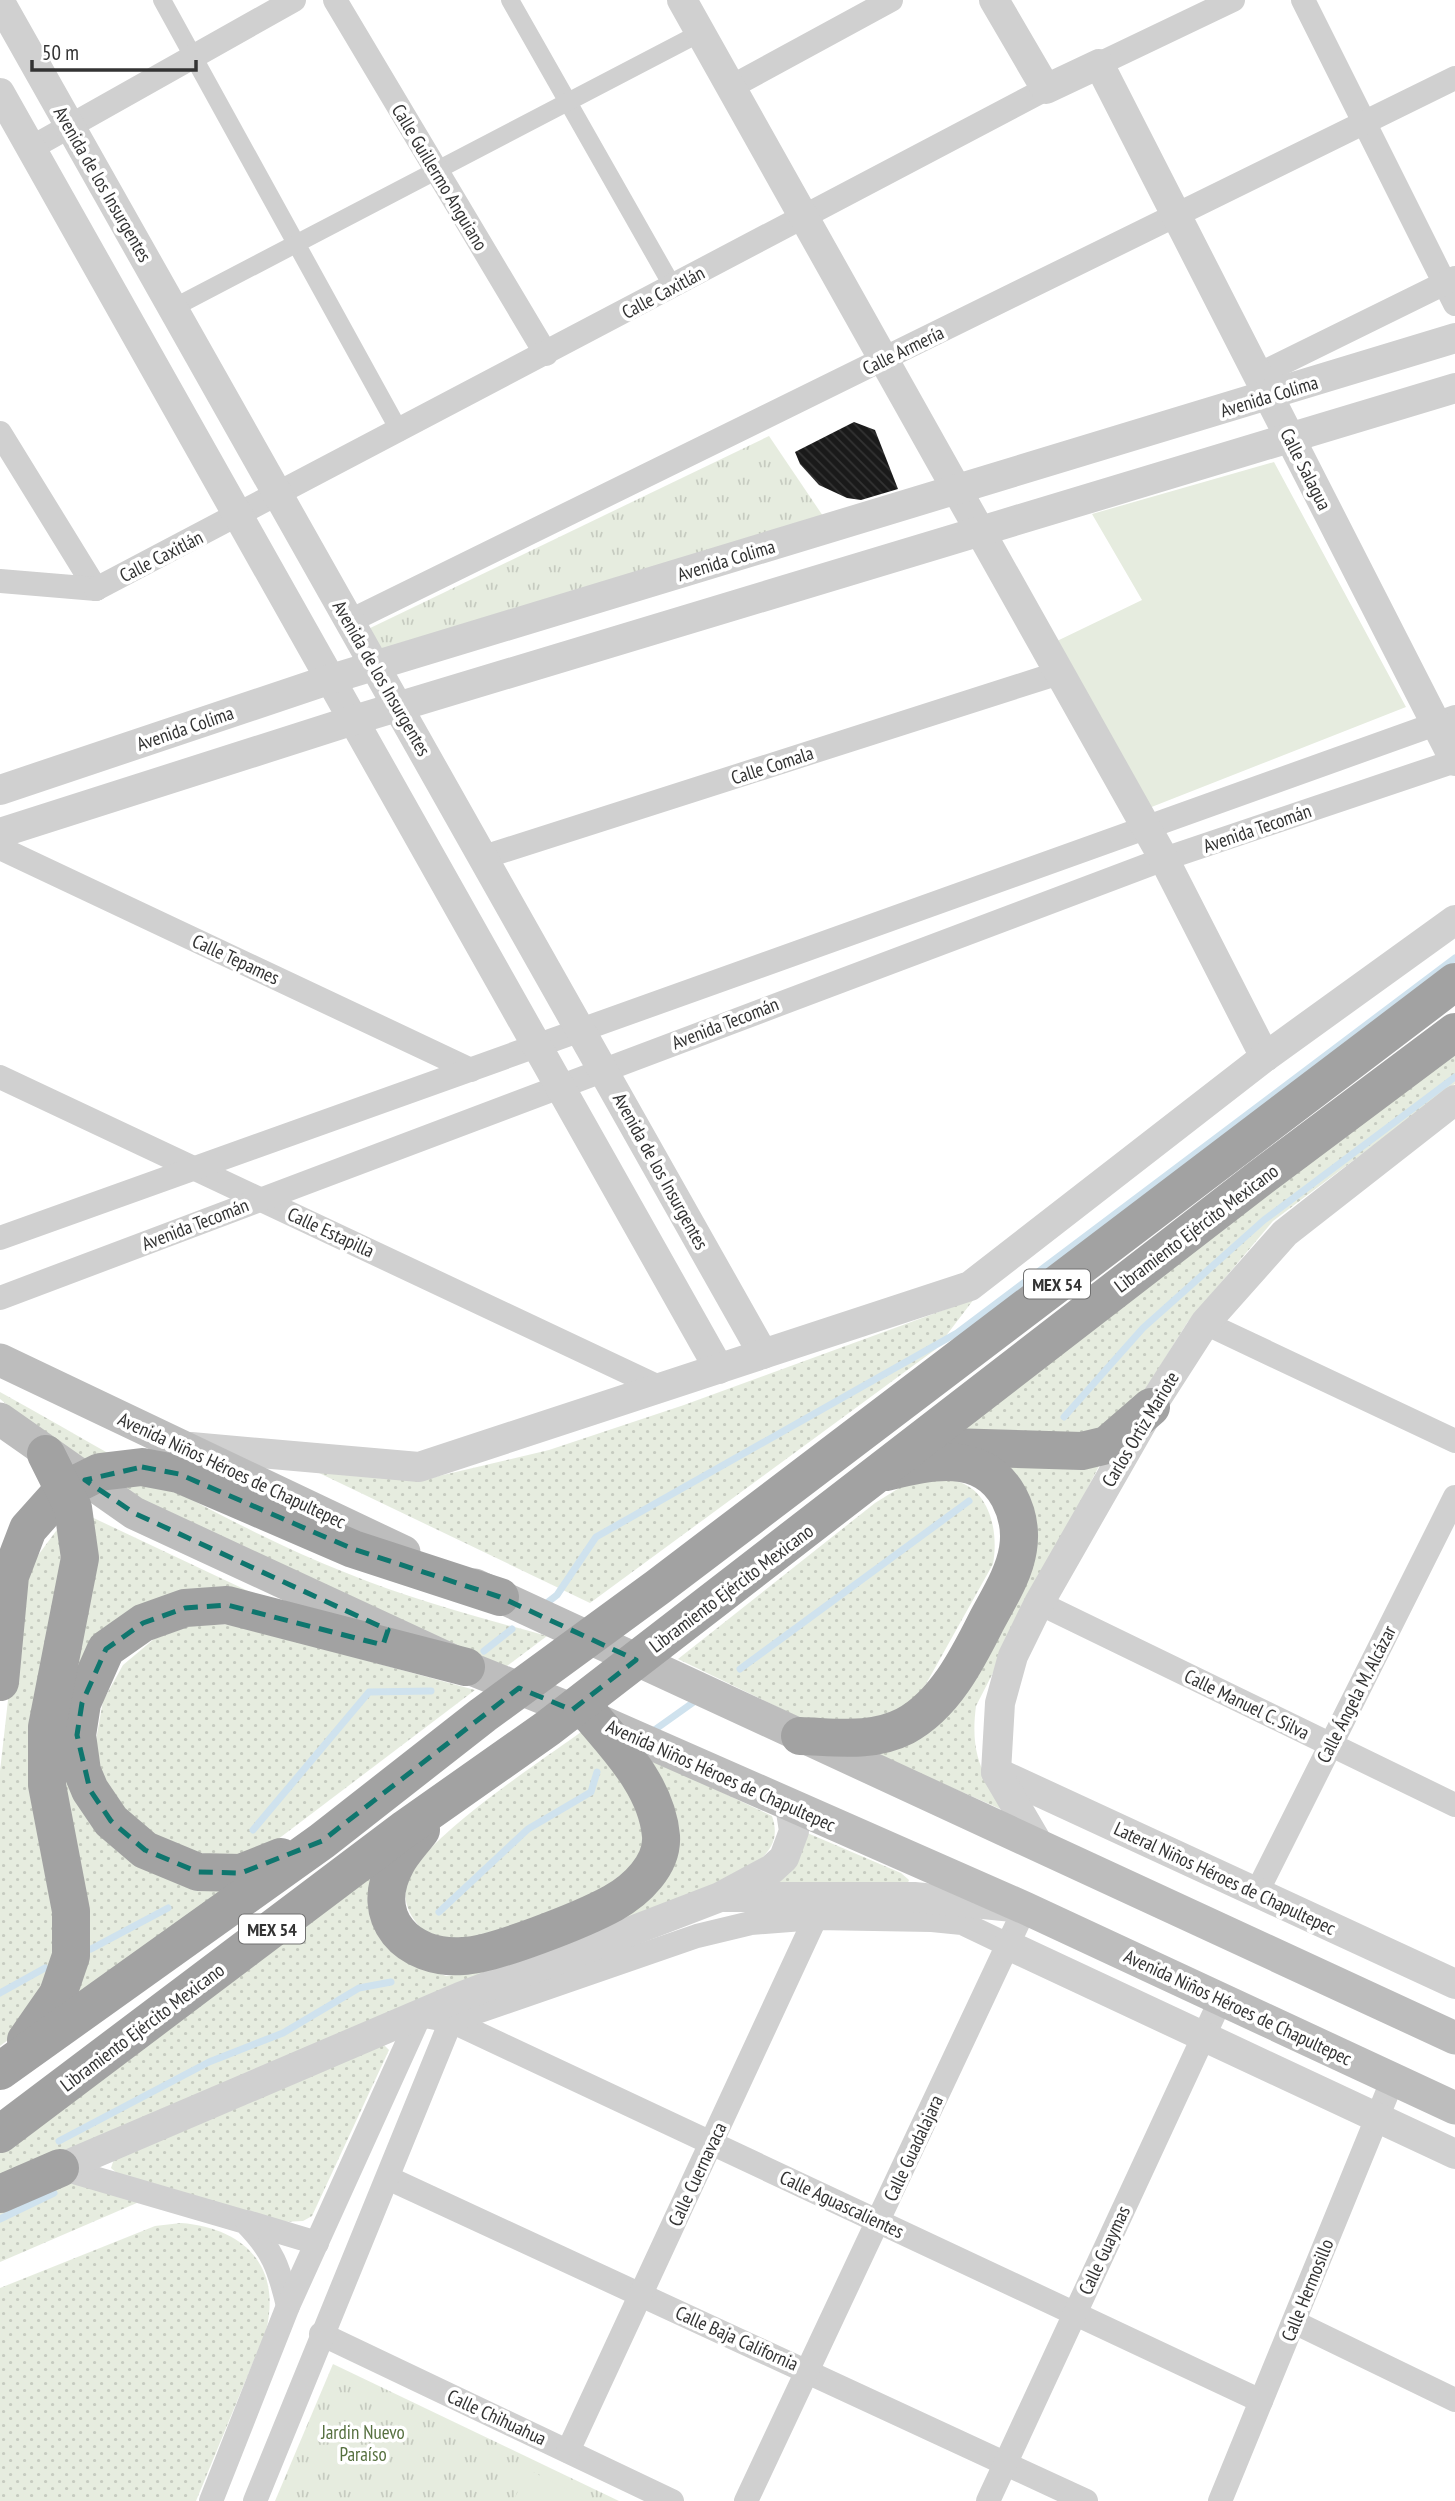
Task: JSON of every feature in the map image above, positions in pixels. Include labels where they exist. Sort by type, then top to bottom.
[{"type":"highway","name":"Libramiento Ejército Mexicano","points":[[5,2067],[322,1841],[483,1715],[659,1587],[1455,982]]},
{"type":"highway","name":"Libramiento Ejército Mexicano","points":[[0,2134],[444,1801],[548,1728],[912,1446],[1455,1032]]},
{"type":"highway","points":[[912,1446],[1082,1451],[1107,1445],[1151,1407]]},
{"type":"highway","points":[[5,2067],[58,1994],[71,1956],[71,1911],[47,1785],[47,1727],[80,1558],[74,1508],[47,1454]]},
{"type":"highway","points":[[0,1682],[10,1576],[28,1529],[62,1491],[100,1472],[181,1460],[353,1549],[500,1597]]},
{"type":"highway","points":[[800,1736],[863,1739],[905,1725],[925,1712],[945,1692],[975,1646],[1008,1578],[1018,1550],[1019,1528],[1015,1508],[991,1473],[975,1465],[943,1461],[877,1474]]},
{"type":"highway","points":[[322,1841],[242,1873],[198,1872],[145,1850],[111,1821],[90,1790],[82,1771],[77,1735],[82,1703],[106,1649],[143,1623],[185,1608],[227,1605],[466,1667]]},
{"type":"highway","points":[[444,1801],[404,1851],[389,1882],[387,1902],[393,1925],[403,1941],[434,1955],[464,1956],[532,1937],[614,1902],[648,1875],[657,1859],[661,1838],[646,1788],[630,1762],[593,1718]]},
{"type":"highway","points":[[0,2194],[60,2168]]},
{"type":"main road","name":"Avenida Niños Héroes de Chapultepec","points":[[0,1360],[181,1460]]},
{"type":"main road","name":"Avenida Niños Héroes de Chapultepec","points":[[0,1419],[134,1513],[466,1667],[593,1718],[1025,1908],[1455,2108]]},
{"type":"main road","points":[[500,1597],[800,1736],[1452,2028]]},
{"type":"street","points":[[162,0],[400,432]]},
{"type":"street","points":[[31,148],[294,0]]},
{"type":"street","name":"Calle Guillermo Anguiano","points":[[335,0],[546,354]]},
{"type":"street","points":[[510,0],[673,287]]},
{"type":"street","points":[[682,0],[1164,859],[1265,1057]]},
{"type":"street","points":[[731,87],[891,0]]},
{"type":"street","points":[[994,0],[1046,89]]},
{"type":"street","name":"Calle Caxitlán","points":[[96,589],[239,517],[1046,89],[1233,0]]},
{"type":"street","points":[[1264,386],[1452,288],[1364,123],[1303,0]]},
{"type":"street","name":"Avenida de los Insurgentes","points":[[0,2],[763,1354]]},
{"type":"street","points":[[173,308],[700,33]]},
{"type":"street","name":"Calle Salagua","points":[[1099,64],[1290,438],[1445,721],[1455,761]]},
{"type":"street","name":"Calle Armería","points":[[350,621],[1455,78]]},
{"type":"street","points":[[0,93],[719,1368]]},
{"type":"street","name":"Avenida Colima","points":[[0,790],[331,679],[955,490],[1264,386],[1455,338]]},
{"type":"street","points":[[0,833],[399,706],[1455,388]]},
{"type":"street","points":[[0,433],[96,589]]},
{"type":"street","points":[[0,581],[96,589]]},
{"type":"street","name":"Calle Comala","points":[[484,857],[1059,673]]},
{"type":"street","name":"Avenida Tecomán","points":[[0,1238],[192,1167],[581,1031],[1445,721]]},
{"type":"street","name":"Avenida Tecomán","points":[[0,1298],[1164,859],[1455,761]]},
{"type":"street","name":"Calle Tepames","points":[[0,848],[471,1070]]},
{"type":"street","points":[[181,1460],[419,1467],[970,1286],[1265,1057],[1455,919]]},
{"type":"street","name":"Calle Estapilla","points":[[0,1077],[661,1388]]},
{"type":"street","name":"Carlos Ortiz Mariote","points":[[996,1772],[1003,1691],[1013,1656],[1039,1602],[1151,1407],[1205,1323],[1285,1233],[1455,1100]]},
{"type":"street","points":[[645,1234],[689,1219]]},
{"type":"street","points":[[1205,1323],[1455,1441]]},
{"type":"street","name":"Calle Ángela M. Alcázar","points":[[1257,1892],[1455,1497]]},
{"type":"street","name":"Calle Manuel C. Silva","points":[[1039,1602],[1455,1805]]},
{"type":"street","points":[[996,1772],[1037,1842]]},
{"type":"street","name":"Lateral Niños Héroes de Chapultepec","points":[[996,1772],[1455,1984]]},
{"type":"street","points":[[60,2168],[420,2015],[720,1897],[772,1869],[784,1858],[794,1831],[790,1805]]},
{"type":"street","points":[[720,1897],[962,1923],[1455,2154]]},
{"type":"street","points":[[255,2501],[451,2021],[730,1927],[821,1907],[914,1897],[1025,1908]]},
{"type":"street","name":"Calle Cuernavaca","points":[[568,2451],[821,1907]]},
{"type":"street","name":"Calle Guadalajara","points":[[746,2501],[1025,1908]]},
{"type":"street","name":"Calle Guaymas","points":[[988,2501],[1221,1999]]},
{"type":"street","points":[[211,2501],[288,2306],[420,2015]]},
{"type":"street","name":"Calle Aguascalientes","points":[[420,2015],[451,2021],[1261,2401]]},
{"type":"street","name":"Calle Hermosillo","points":[[1220,2501],[1394,2079]]},
{"type":"street","points":[[60,2168],[317,2243]]},
{"type":"street","name":"Calle Baja California","points":[[388,2178],[808,2370],[1086,2501]]},
{"type":"street","points":[[245,2222],[264,2240],[279,2266],[288,2306]]},
{"type":"street","points":[[1294,2322],[1455,2400]]},
{"type":"street","name":"Calle Chihuahua","points":[[321,2334],[672,2501]]},
{"type":"highlighted area","points":[[142,1467],[179,1474],[353,1549],[500,1597],[636,1660],[572,1710],[519,1688],[322,1841],[241,1873],[198,1872],[145,1850],[111,1821],[90,1790],[77,1735],[82,1703],[106,1649],[143,1623],[185,1608],[227,1605],[383,1645],[388,1630],[134,1513],[85,1480]]},
{"type":"green space","points":[[769,436],[825,519],[379,658],[364,631]]},
{"type":"green space","points":[[1274,462],[1406,707],[1149,808],[1057,641],[1142,600],[1092,514]]},
{"type":"green space","points":[[1455,1047],[1455,1084],[1273,1221],[1187,1323],[1134,1408],[1094,1436],[944,1437]]},
{"type":"green space","points":[[974,1299],[936,1349],[590,1603],[317,1472],[426,1479],[549,1450],[684,1405]]},
{"type":"green space","points":[[0,1392],[172,1489],[304,1555],[398,1592],[547,1636],[503,1669],[148,1506],[69,1455],[0,1399]]},
{"type":"green space","points":[[972,1458],[1099,1466],[976,1706],[975,1737],[979,1762],[1005,1811],[866,1750],[883,1748],[1029,1566]]},
{"type":"green space","points":[[912,1480],[951,1480],[975,1491],[989,1512],[995,1551],[993,1564],[926,1684],[909,1706],[889,1716],[843,1727],[798,1717],[678,1659],[875,1503]]},
{"type":"green space","points":[[83,1513],[284,1608],[249,1600],[92,1658],[95,1827],[126,1858],[142,1867],[176,1878],[238,1887],[69,2006],[56,1759]]},
{"type":"green space","points":[[62,1523],[50,1857],[56,1972],[16,2034],[0,2046],[0,1771],[20,1594],[36,1558]]},
{"type":"green space","points":[[233,1624],[475,1690],[265,1849],[229,1859],[153,1843],[102,1781],[96,1740],[103,1701],[123,1665],[154,1639],[192,1625]]},
{"type":"green space","points":[[581,1732],[620,1773],[646,1822],[643,1856],[619,1881],[488,1942],[437,1944],[418,1925],[409,1911],[406,1886],[414,1868],[454,1826]]},
{"type":"green space","points":[[631,1749],[772,1816],[775,1835],[769,1850],[743,1874],[0,2181],[0,2146],[385,1865],[425,1968],[446,1976],[478,1971],[655,1888]]},
{"type":"green space","points":[[805,1832],[901,1873],[909,1880],[907,1885],[771,1887],[785,1876],[794,1864]]},
{"type":"green space","points":[[380,2041],[389,2050],[312,2216],[303,2221],[282,2222],[119,2175],[111,2168],[114,2159]]},
{"type":"green space","points":[[71,2178],[146,2199],[0,2262],[0,2210]]},
{"type":"green space","points":[[181,2223],[203,2226],[223,2233],[240,2242],[253,2254],[263,2270],[270,2308],[266,2331],[196,2501],[0,2501],[0,2288],[155,2226]]},
{"type":"green space","name":"Jardin Nuevo Paraíso","points":[[333,2364],[619,2501],[275,2501]]},
{"type":"green space","points":[[529,2470],[588,2500],[513,2501]]},
{"type":"building","points":[[854,422],[875,430],[898,489],[861,500],[847,498],[819,485],[800,464],[795,452]]},
{"type":"waterway","points":[[548,1602],[557,1595],[596,1537],[957,1333],[1455,958]]},
{"type":"waterway","points":[[1064,1417],[1143,1328],[1264,1220],[1455,1077]]},
{"type":"waterway","points":[[740,1669],[969,1501]]},
{"type":"waterway","points":[[484,1651],[512,1629]]},
{"type":"waterway","points":[[253,1830],[369,1692],[431,1691]]},
{"type":"waterway","points":[[653,1731],[698,1699]]},
{"type":"waterway","points":[[439,1912],[528,1829],[591,1792],[597,1772]]},
{"type":"waterway","points":[[91,1949],[168,1908]]},
{"type":"waterway","points":[[0,1993],[45,1968]]},
{"type":"waterway","points":[[59,2141],[209,2062],[283,2033],[359,1988],[391,1982]]},
{"type":"waterway","points":[[0,2219],[54,2193]]}]
